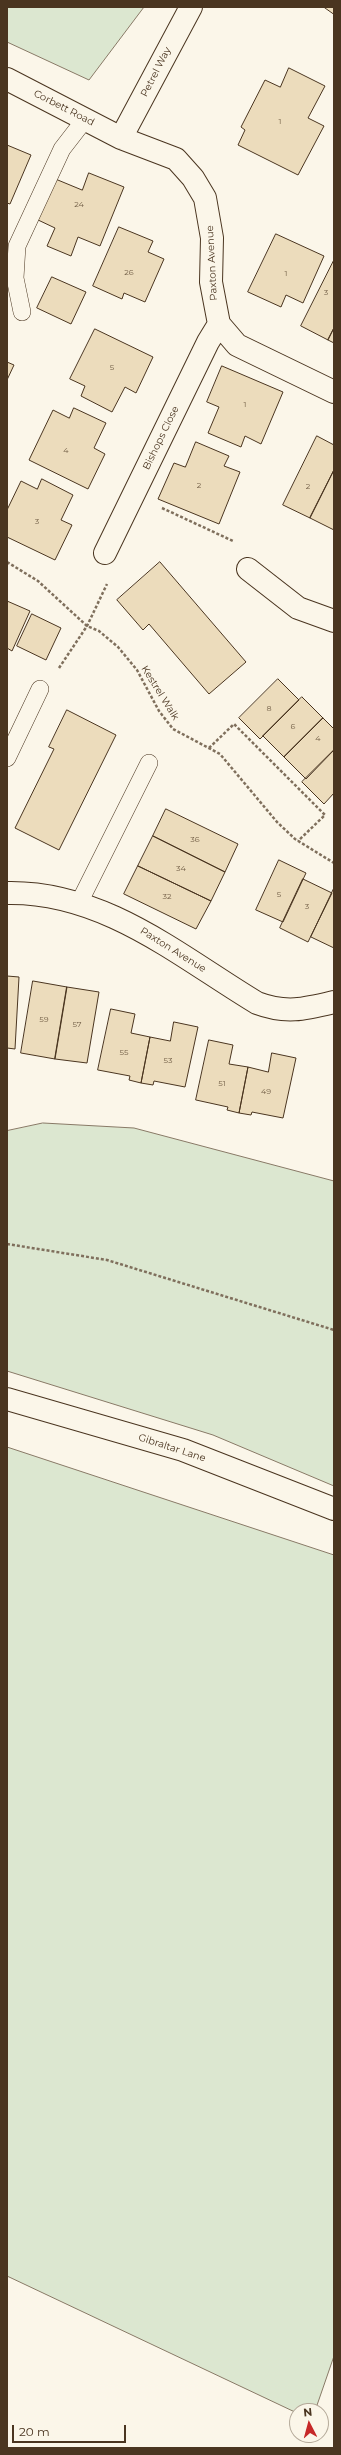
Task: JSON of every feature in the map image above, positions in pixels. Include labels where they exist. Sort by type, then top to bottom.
[{"type":"street","name":"Petrel Way","points":[[121,138],[191,7]]},
{"type":"street","name":"Corbett Road","points":[[7,79],[86,118],[121,138]]},
{"type":"street","name":"Paxton Avenue","points":[[121,138],[176,159],[194,178],[205,198],[212,238],[211,282],[219,324],[237,345],[334,392]]},
{"type":"street","name":"Bishops Close","points":[[105,553],[208,342],[219,324]]},
{"type":"street","points":[[248,569],[298,608],[334,621]]},
{"type":"street","name":"Paxton Avenue","points":[[7,893],[28,892],[79,903],[130,923],[257,1003],[276,1010],[298,1009],[334,1002]]},
{"type":"street","name":"Gibraltar Lane","points":[[7,1398],[183,1450],[334,1509]]},
{"type":"lane","points":[[22,312],[15,278],[17,246],[62,149],[86,118]]},
{"type":"lane","points":[[7,758],[40,689]]},
{"type":"lane","points":[[79,903],[149,763]]},
{"type":"path","points":[[161,507],[240,544]]},
{"type":"path","name":"Kestrel Walk","points":[[7,562],[38,581],[86,626],[99,631],[118,647],[137,670],[160,711],[173,729],[220,754],[261,806],[298,841],[334,863]]},
{"type":"path","points":[[40,689],[52,678],[86,626],[110,577]]},
{"type":"path","points":[[209,748],[234,724],[325,815],[298,841]]},
{"type":"path","points":[[7,1244],[107,1260],[334,1330]]},
{"type":"green space","points":[[7,7],[144,7],[89,80],[7,42]]},
{"type":"green space","points":[[43,1123],[134,1128],[334,1181],[334,1486],[213,1435],[7,1371],[7,1131]]},
{"type":"green space","points":[[7,1447],[334,1555],[334,2356],[318,2403],[289,2403],[289,2409],[7,2276]]},
{"type":"building","points":[[324,7],[334,7],[334,14]]},
{"type":"building","points":[[289,68],[325,86],[308,118],[324,126],[298,175],[238,145],[245,130],[241,127],[265,80],[280,87]]},
{"type":"building","points":[[7,145],[31,155],[10,204],[7,203]]},
{"type":"building","points":[[89,173],[124,187],[100,246],[78,237],[71,256],[47,246],[55,228],[36,219],[53,178],[82,190]]},
{"type":"building","points":[[119,227],[153,241],[148,252],[164,259],[145,302],[124,293],[122,299],[93,286]]},
{"type":"building","points":[[276,234],[324,256],[303,303],[286,295],[281,307],[248,292]]},
{"type":"building","points":[[334,260],[334,328],[328,340],[301,326]]},
{"type":"building","points":[[52,277],[86,292],[71,324],[37,308]]},
{"type":"building","points":[[334,328],[334,343],[328,340]]},
{"type":"building","points":[[95,329],[153,357],[136,393],[125,387],[112,412],[81,396],[85,386],[70,379]]},
{"type":"building","points":[[7,362],[14,365],[7,380]]},
{"type":"building","points":[[222,366],[283,392],[261,444],[245,436],[241,447],[208,433],[219,407],[207,402]]},
{"type":"building","points":[[74,408],[106,423],[94,448],[105,454],[88,489],[29,460],[53,410],[69,418]]},
{"type":"building","points":[[317,436],[334,445],[334,470],[310,518],[283,505]]},
{"type":"building","points":[[196,442],[229,456],[224,466],[240,472],[219,524],[158,499],[174,463],[185,467]]},
{"type":"building","points":[[334,470],[334,530],[310,518]]},
{"type":"building","points":[[42,479],[73,495],[61,520],[72,525],[55,560],[7,537],[7,510],[21,481],[37,489]]},
{"type":"building","points":[[160,562],[246,662],[209,694],[149,624],[143,630],[117,600]]},
{"type":"building","points":[[7,601],[30,611],[12,651],[7,648]]},
{"type":"building","points":[[32,614],[61,628],[46,660],[17,646]]},
{"type":"building","points":[[278,679],[299,700],[260,739],[239,718]]},
{"type":"building","points":[[302,697],[323,718],[284,757],[263,736]]},
{"type":"building","points":[[67,710],[116,735],[59,850],[15,828],[54,749],[49,747]]},
{"type":"building","points":[[323,718],[334,729],[334,750],[306,779],[284,757]]},
{"type":"building","points":[[334,750],[334,793],[324,804],[302,782]]},
{"type":"building","points":[[166,809],[238,844],[225,872],[153,836]]},
{"type":"building","points":[[153,836],[225,872],[211,901],[138,866]]},
{"type":"building","points":[[279,860],[306,873],[283,922],[256,910]]},
{"type":"building","points":[[138,866],[211,901],[196,929],[124,894]]},
{"type":"building","points":[[303,879],[332,893],[308,942],[280,928]]},
{"type":"building","points":[[334,888],[334,948],[311,937]]},
{"type":"building","points":[[7,976],[19,977],[15,1049],[7,1048]]},
{"type":"building","points":[[33,981],[67,987],[55,1059],[21,1053]]},
{"type":"building","points":[[67,987],[99,992],[87,1063],[55,1059]]},
{"type":"building","points":[[111,1009],[135,1014],[131,1033],[150,1037],[141,1083],[129,1080],[130,1076],[98,1070]]},
{"type":"building","points":[[174,1022],[198,1027],[185,1087],[154,1081],[153,1085],[141,1083],[150,1037],[170,1041]]},
{"type":"building","points":[[209,1040],[233,1045],[229,1064],[248,1067],[239,1113],[227,1110],[228,1107],[196,1100]]},
{"type":"building","points":[[272,1053],[296,1058],[283,1118],[252,1112],[251,1115],[239,1113],[248,1067],[268,1072]]}]
